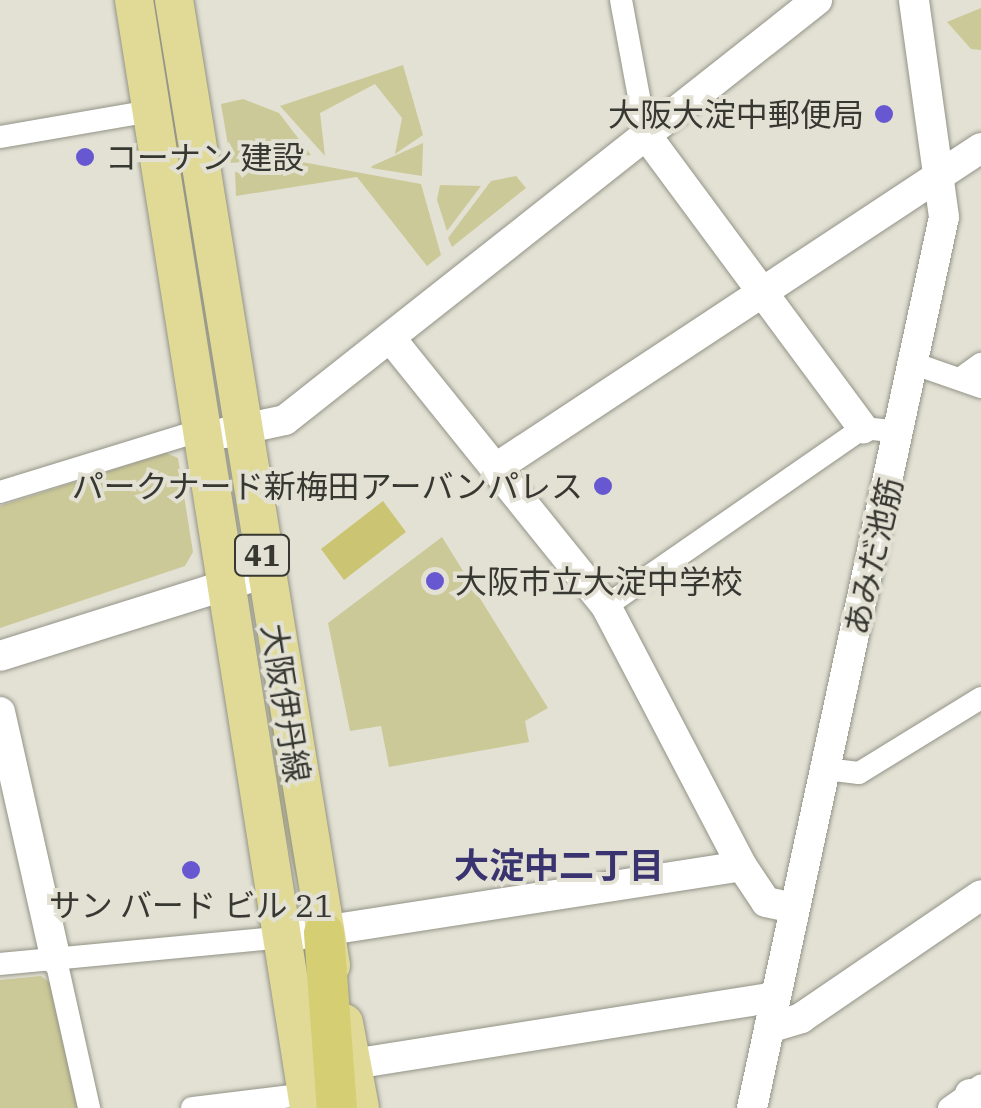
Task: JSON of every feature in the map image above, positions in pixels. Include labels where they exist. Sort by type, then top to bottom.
[{"type":"highway","points":[[318,1103],[324,933]]},
{"type":"main road","name":"大阪伊丹線","points":[[134,0],[284,938],[318,1103]]},
{"type":"main road","name":"大阪伊丹線","points":[[174,0],[324,933],[360,1108]]},
{"type":"street","points":[[622,0],[646,135],[863,428]]},
{"type":"street","points":[[0,492],[202,430],[243,435],[285,420],[392,340],[816,0]]},
{"type":"street","name":"あみだ池筋","points":[[752,1108],[918,365],[944,217],[942,168],[914,0]]},
{"type":"street","points":[[0,138],[151,112]]},
{"type":"street","points":[[496,468],[760,288],[942,168],[981,148]]},
{"type":"street","points":[[392,340],[606,606],[742,866],[766,902],[794,908]]},
{"type":"street","points":[[918,365],[970,383],[981,364]]},
{"type":"street","points":[[606,606],[863,428],[901,432]]},
{"type":"street","points":[[0,656],[226,579],[264,572]]},
{"type":"street","points":[[826,769],[859,773],[981,698]]},
{"type":"street","points":[[0,712],[88,1108]]},
{"type":"street","points":[[0,964],[324,933],[742,866]]},
{"type":"street","points":[[769,1028],[801,1018],[981,895]]},
{"type":"street","points":[[353,1064],[774,996]]},
{"type":"street","points":[[192,1108],[318,1103]]},
{"type":"shaded area","points":[[157,0],[220,392],[218,393],[167,100]]},
{"type":"shaded area","points":[[981,8],[981,50],[971,49],[947,22]]},
{"type":"shaded area","points":[[403,65],[423,135],[395,154],[402,118],[375,84],[320,113],[325,156],[280,106]]},
{"type":"shaded area","points":[[243,99],[279,113],[311,155],[231,163],[221,104]]},
{"type":"shaded area","points":[[423,143],[422,176],[371,168],[372,166]]},
{"type":"shaded area","points":[[291,160],[421,184],[441,255],[427,266],[357,177],[236,196],[235,172]]},
{"type":"shaded area","points":[[516,176],[526,188],[452,247],[448,238],[491,181]]},
{"type":"shaded area","points":[[440,185],[481,186],[447,231],[437,200]]},
{"type":"shaded area","points":[[166,453],[178,458],[193,552],[185,566],[0,628],[0,506]]},
{"type":"shaded area","points":[[383,501],[406,532],[344,580],[321,549]]},
{"type":"shaded area","points":[[442,537],[548,708],[525,721],[529,742],[389,767],[381,726],[350,731],[328,623]]},
{"type":"shaded area","points":[[256,616],[301,891],[300,894],[283,823]]},
{"type":"shaded area","points":[[41,976],[50,983],[79,1108],[0,1108],[0,980]]},
{"type":"place","name":"大阪大淀中郵便局","points":[[884,114]]},
{"type":"place","name":"コーナン 建設","points":[[85,157]]},
{"type":"place","name":"パークナード新梅田アーバンパレス","points":[[603,486]]},
{"type":"place","name":"大阪市立大淀中学校","points":[[435,581]]},
{"type":"place","name":"サン バード ビル 21","points":[[191,870]]},
{"type":"district","name":"大淀中二丁目","points":[[559,865]]}]
